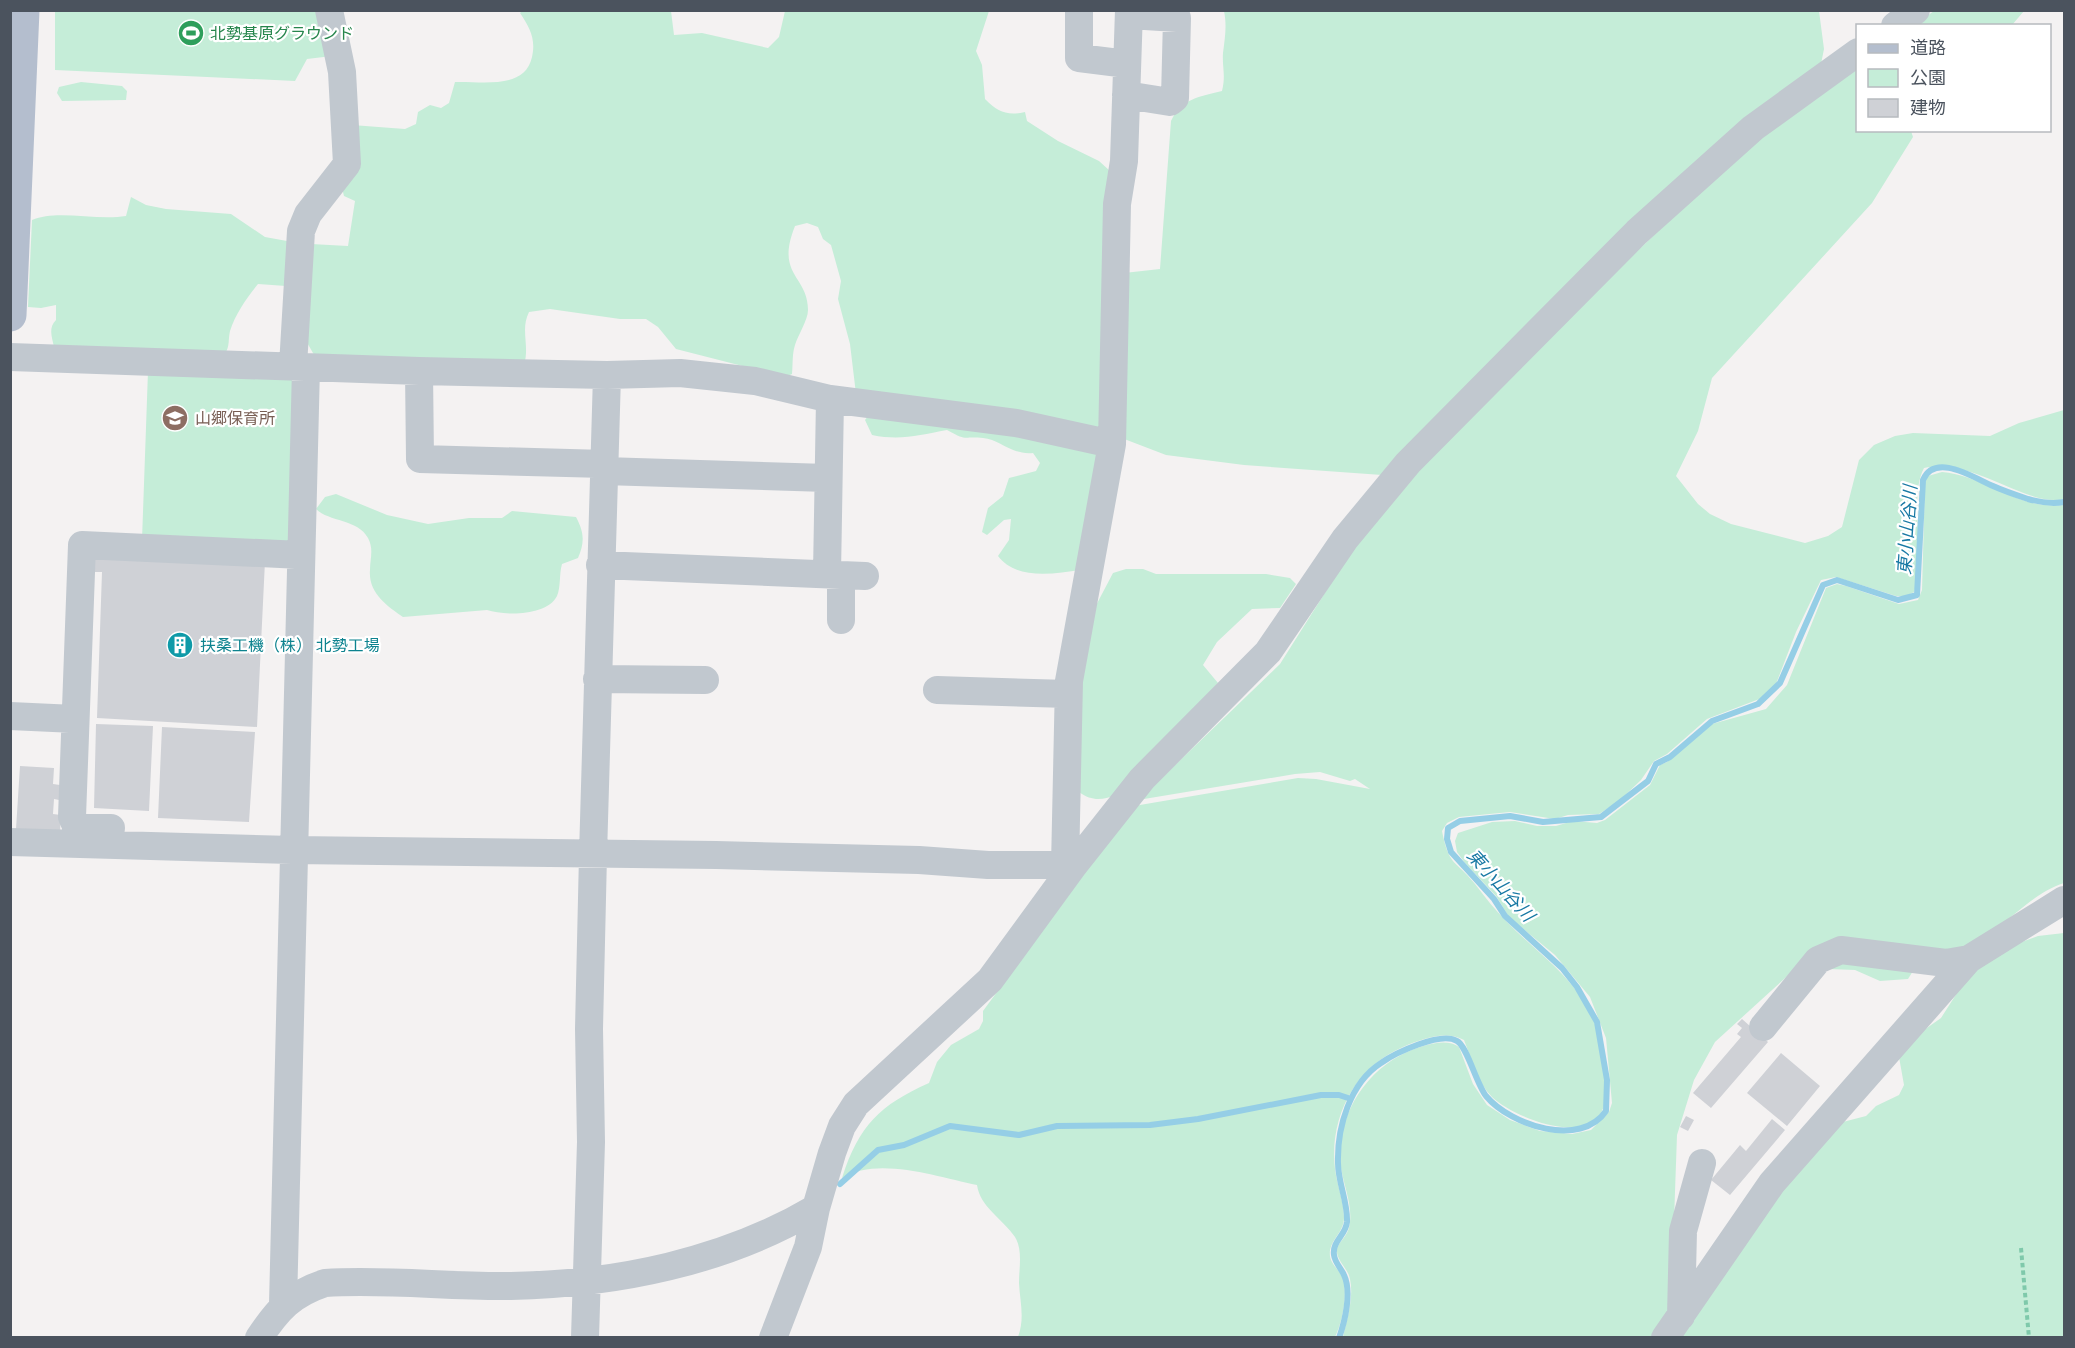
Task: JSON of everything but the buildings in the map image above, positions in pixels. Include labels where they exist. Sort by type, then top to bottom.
[{"type":"main road","points":[[10,315],[19,24]]},
{"type":"street","points":[[283,1305],[283,840],[301,555],[299,366],[301,231],[308,214],[340,174],[347,158],[342,72],[329,10]]},
{"type":"street","points":[[1079,10],[1079,58],[1127,64]]},
{"type":"street","points":[[1898,24],[1916,10]]},
{"type":"street","points":[[1069,866],[1068,694],[1112,444],[1117,204],[1124,161],[1126,96],[1127,64],[1129,13],[1177,18],[1175,98],[1170,102],[1126,96]]},
{"type":"street","points":[[773,1338],[808,1247],[816,1208],[842,1126],[856,1104],[990,980],[1069,866],[1142,780],[1268,652],[1345,538],[1408,463],[1637,232],[1752,128],[1856,53]]},
{"type":"street","points":[[10,357],[419,371],[607,375],[680,373],[755,381],[830,399],[1016,423],[1112,444]]},
{"type":"street","points":[[419,371],[420,459],[827,478]]},
{"type":"street","points":[[585,1338],[597,679],[607,375]]},
{"type":"street","points":[[830,399],[827,478],[844,575],[841,620]]},
{"type":"street","points":[[301,555],[82,545],[72,817],[77,828],[593,855],[716,855],[1069,866]]},
{"type":"street","points":[[600,566],[844,575]]},
{"type":"street","points":[[597,679],[705,680]]},
{"type":"street","points":[[937,690],[1068,694]]},
{"type":"street","points":[[10,716],[75,718]]},
{"type":"street","points":[[10,842],[283,840]]},
{"type":"street","points":[[1673,1327],[1772,1183],[1969,959],[2064,900]]},
{"type":"street","points":[[1763,1027],[1818,960],[1840,950],[1946,963],[1969,959]]},
{"type":"street","points":[[1673,1327],[1683,1231],[1702,1163]]},
{"type":"street","points":[[259,1338],[283,1305],[308,1289],[325,1283],[510,1286],[587,1283],[626,1277],[695,1259],[781,1229],[816,1208]]},
{"type":"path","points":[[2021,1248],[2029,1338]]},
{"type":"green space","name":"北勢基原グラウンド","points":[[55,11],[320,11],[332,56],[307,59],[295,81],[55,70]]},
{"type":"green space","points":[[522,11],[671,11],[674,35],[702,33],[768,48],[779,37],[785,11],[989,11],[976,51],[982,65],[985,99],[1003,112],[1025,112],[1027,121],[1058,141],[1099,161],[1110,171],[1107,433],[856,394],[850,344],[838,299],[841,281],[831,245],[823,239],[818,227],[807,223],[795,226],[790,243],[790,265],[807,298],[808,310],[794,348],[792,374],[785,377],[676,349],[658,327],[646,319],[620,319],[550,309],[529,312],[525,325],[526,358],[524,365],[317,360],[305,339],[311,244],[348,246],[355,201],[344,196],[342,188],[352,125],[405,129],[416,124],[418,112],[430,105],[441,108],[449,103],[455,82],[501,82],[521,75],[528,68],[533,45],[529,29],[520,13]]},
{"type":"green space","points":[[1224,11],[1819,11],[1824,49],[1821,64],[1382,475],[1244,465],[1166,455],[1119,437],[1124,273],[1160,269],[1171,121],[1180,107],[1186,103],[1222,91],[1226,27]]},
{"type":"green space","points":[[1934,11],[2024,11],[2013,24],[1916,24]]},
{"type":"green space","points":[[1856,67],[1856,132],[1911,132],[1913,137],[1872,203],[1712,378],[1698,431],[1676,476],[1698,504],[1710,514],[1731,524],[1805,543],[1828,536],[1842,527],[1859,460],[1874,445],[1895,436],[1913,433],[1990,436],[2019,423],[2064,410],[2064,499],[2049,500],[2034,496],[1962,469],[1924,468],[1918,495],[1919,562],[1914,592],[1906,596],[1896,596],[1836,577],[1821,580],[1796,632],[1776,684],[1762,698],[1707,719],[1667,754],[1654,761],[1641,780],[1619,801],[1599,814],[1568,815],[1555,819],[1510,812],[1459,817],[1447,823],[1442,831],[1450,857],[1520,935],[1562,974],[1585,1003],[1599,1038],[1605,1082],[1604,1106],[1596,1119],[1584,1126],[1551,1125],[1516,1113],[1492,1097],[1482,1085],[1464,1040],[1457,1037],[1434,1037],[1410,1044],[1386,1056],[1371,1067],[1349,1096],[1336,1131],[1335,1169],[1344,1218],[1342,1228],[1331,1246],[1330,1256],[1342,1276],[1345,1301],[1335,1337],[1018,1337],[1022,1317],[1019,1248],[1010,1230],[983,1200],[977,1185],[926,1173],[890,1168],[856,1172],[842,1178],[864,1130],[884,1109],[929,1083],[937,1062],[951,1045],[979,1029],[983,1021],[983,1011],[1134,806],[1298,778],[1370,789],[1355,779],[1350,781],[1320,772],[1295,774],[1144,799],[1142,797],[1280,664],[1357,542],[1400,487],[1634,254],[1762,134]]},
{"type":"green space","points":[[81,82],[122,86],[127,91],[126,100],[62,101],[57,93],[59,87]]},
{"type":"green space","points":[[131,197],[146,205],[166,209],[231,214],[265,237],[287,241],[286,286],[258,284],[235,318],[225,354],[54,347],[51,329],[56,320],[56,305],[41,308],[28,307],[32,220],[53,215],[126,216]]},
{"type":"green space","points":[[148,371],[292,374],[294,548],[142,540]]},
{"type":"green space","points":[[872,411],[1100,448],[1080,570],[1036,574],[1015,569],[1006,564],[998,556],[1009,540],[1011,519],[1004,520],[987,535],[982,532],[988,508],[1003,496],[1009,478],[1036,471],[1040,463],[1033,453],[1018,452],[989,439],[962,437],[947,430],[901,437],[872,435],[865,420]]},
{"type":"green space","points":[[1942,472],[1973,480],[2031,503],[2064,505],[2064,883],[2049,889],[1984,937],[1953,950],[1807,958],[1715,1042],[1694,1080],[1677,1135],[1671,1306],[1655,1337],[1343,1337],[1350,1308],[1351,1286],[1349,1275],[1340,1261],[1337,1250],[1349,1227],[1350,1215],[1340,1150],[1348,1115],[1355,1099],[1377,1072],[1407,1052],[1426,1045],[1447,1043],[1459,1047],[1473,1084],[1487,1105],[1510,1120],[1540,1131],[1572,1134],[1591,1130],[1609,1112],[1612,1103],[1606,1038],[1590,997],[1555,955],[1509,917],[1496,896],[1465,863],[1457,852],[1455,841],[1458,833],[1492,822],[1515,821],[1537,826],[1556,826],[1573,821],[1597,823],[1605,820],[1650,785],[1660,765],[1667,762],[1712,724],[1766,709],[1787,685],[1826,588],[1837,584],[1899,604],[1918,600],[1922,590],[1925,482],[1928,476]]},
{"type":"green space","points":[[336,494],[387,515],[428,524],[469,518],[502,518],[512,511],[576,517],[582,532],[582,547],[578,558],[562,564],[559,589],[552,603],[535,611],[504,613],[487,610],[403,617],[380,598],[372,586],[371,546],[368,538],[357,527],[316,509],[325,497]]},
{"type":"green space","points":[[1126,569],[1143,569],[1156,574],[1266,574],[1290,578],[1296,584],[1280,608],[1252,609],[1217,642],[1203,665],[1218,683],[1118,794],[1103,799],[1094,799],[1079,792],[1079,682],[1092,613],[1113,573]]},
{"type":"green space","points":[[2064,933],[2064,1337],[1679,1338],[1775,1199],[1839,1123],[1866,1116],[1876,1106],[1899,1095],[1904,1085],[1899,1057],[1924,1030],[1941,1018],[1964,982],[1999,950],[2038,936]]},
{"type":"green space","points":[[1828,960],[1913,971],[1908,979],[1880,981],[1855,970],[1828,969]]},
{"type":"waterway","name":"東小山谷川","points":[[1339,1338],[1348,1298],[1343,1272],[1334,1255],[1335,1246],[1347,1222],[1338,1170],[1338,1149],[1348,1107],[1361,1082],[1370,1072],[1381,1063],[1418,1044],[1450,1039],[1461,1044],[1486,1096],[1497,1107],[1528,1124],[1546,1129],[1580,1128],[1595,1122],[1606,1111],[1607,1080],[1597,1022],[1577,987],[1562,968],[1505,916],[1494,899],[1451,852],[1447,839],[1448,828],[1460,821],[1510,816],[1543,822],[1601,817],[1648,781],[1656,764],[1670,757],[1712,721],[1758,704],[1780,683],[1823,585],[1837,580],[1898,600],[1917,595],[1923,480],[1929,472],[1936,468],[1945,467],[1966,473],[2001,490],[2028,499],[2064,502]]},
{"type":"waterway","points":[[840,1184],[878,1150],[904,1145],[950,1126],[1019,1135],[1057,1126],[1150,1125],[1198,1119],[1321,1095],[1339,1095],[1351,1099]]},
{"type":"place","name":"北勢基原グラウンド","points":[[191,33]]},
{"type":"place","name":"山郷保育所","points":[[175,418]]},
{"type":"place","name":"扶桑工機（株） 北勢工場","points":[[180,645]]}]
